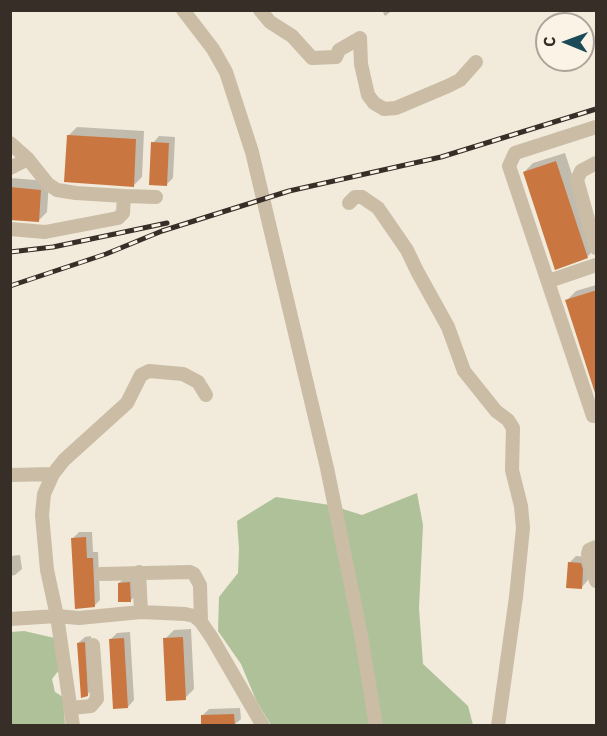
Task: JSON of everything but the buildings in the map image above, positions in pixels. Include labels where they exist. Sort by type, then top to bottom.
[{"type":"street","points":[[183,10],[213,49],[226,72],[252,152],[327,468],[361,635],[376,726]]},
{"type":"street","points":[[260,10],[270,22],[292,36],[312,58],[336,57],[339,50],[360,38],[361,64],[368,95],[374,103],[384,108],[396,108],[454,83],[460,80],[476,62]]},
{"type":"street","points":[[595,419],[509,166],[515,153],[597,127]]},
{"type":"street","points":[[10,142],[28,159],[48,184],[57,190],[156,197]]},
{"type":"street","points":[[10,168],[28,159]]},
{"type":"street","points":[[597,163],[581,171],[577,180],[597,248]]},
{"type":"street","points":[[10,229],[45,232],[118,218],[123,213],[124,196]]},
{"type":"street","points":[[349,203],[355,197],[362,197],[378,208],[407,250],[448,327],[464,371],[496,411],[508,420],[513,428],[512,470],[521,506],[523,528],[498,726]]},
{"type":"street","points":[[549,281],[597,265]]},
{"type":"street","points":[[73,726],[57,616],[46,570],[42,515],[44,494],[53,474],[64,460],[127,403],[141,375],[149,370],[183,374],[198,382],[206,395]]},
{"type":"street","points":[[10,475],[53,474]]},
{"type":"street","points":[[596,581],[588,554],[589,550],[597,547]]},
{"type":"street","points":[[101,574],[186,571],[194,574],[200,585],[201,622]]},
{"type":"street","points":[[139,572],[141,612]]},
{"type":"street","points":[[10,619],[57,616],[79,618],[141,612],[194,616],[201,622],[263,726]]},
{"type":"street","points":[[71,708],[91,706],[97,699],[93,645]]},
{"type":"green space","points":[[417,493],[423,525],[419,608],[423,664],[468,706],[473,725],[271,725],[256,700],[241,664],[218,631],[219,597],[238,573],[237,521],[276,497],[330,505],[362,515]]},
{"type":"green space","points":[[24,631],[59,639],[59,670],[52,679],[55,692],[63,697],[65,725],[11,726],[11,632]]},
{"type":"railway","points":[[10,286],[106,254],[162,231],[289,191],[441,157],[596,109]]},
{"type":"railway","points":[[10,252],[53,247],[167,223]]}]
